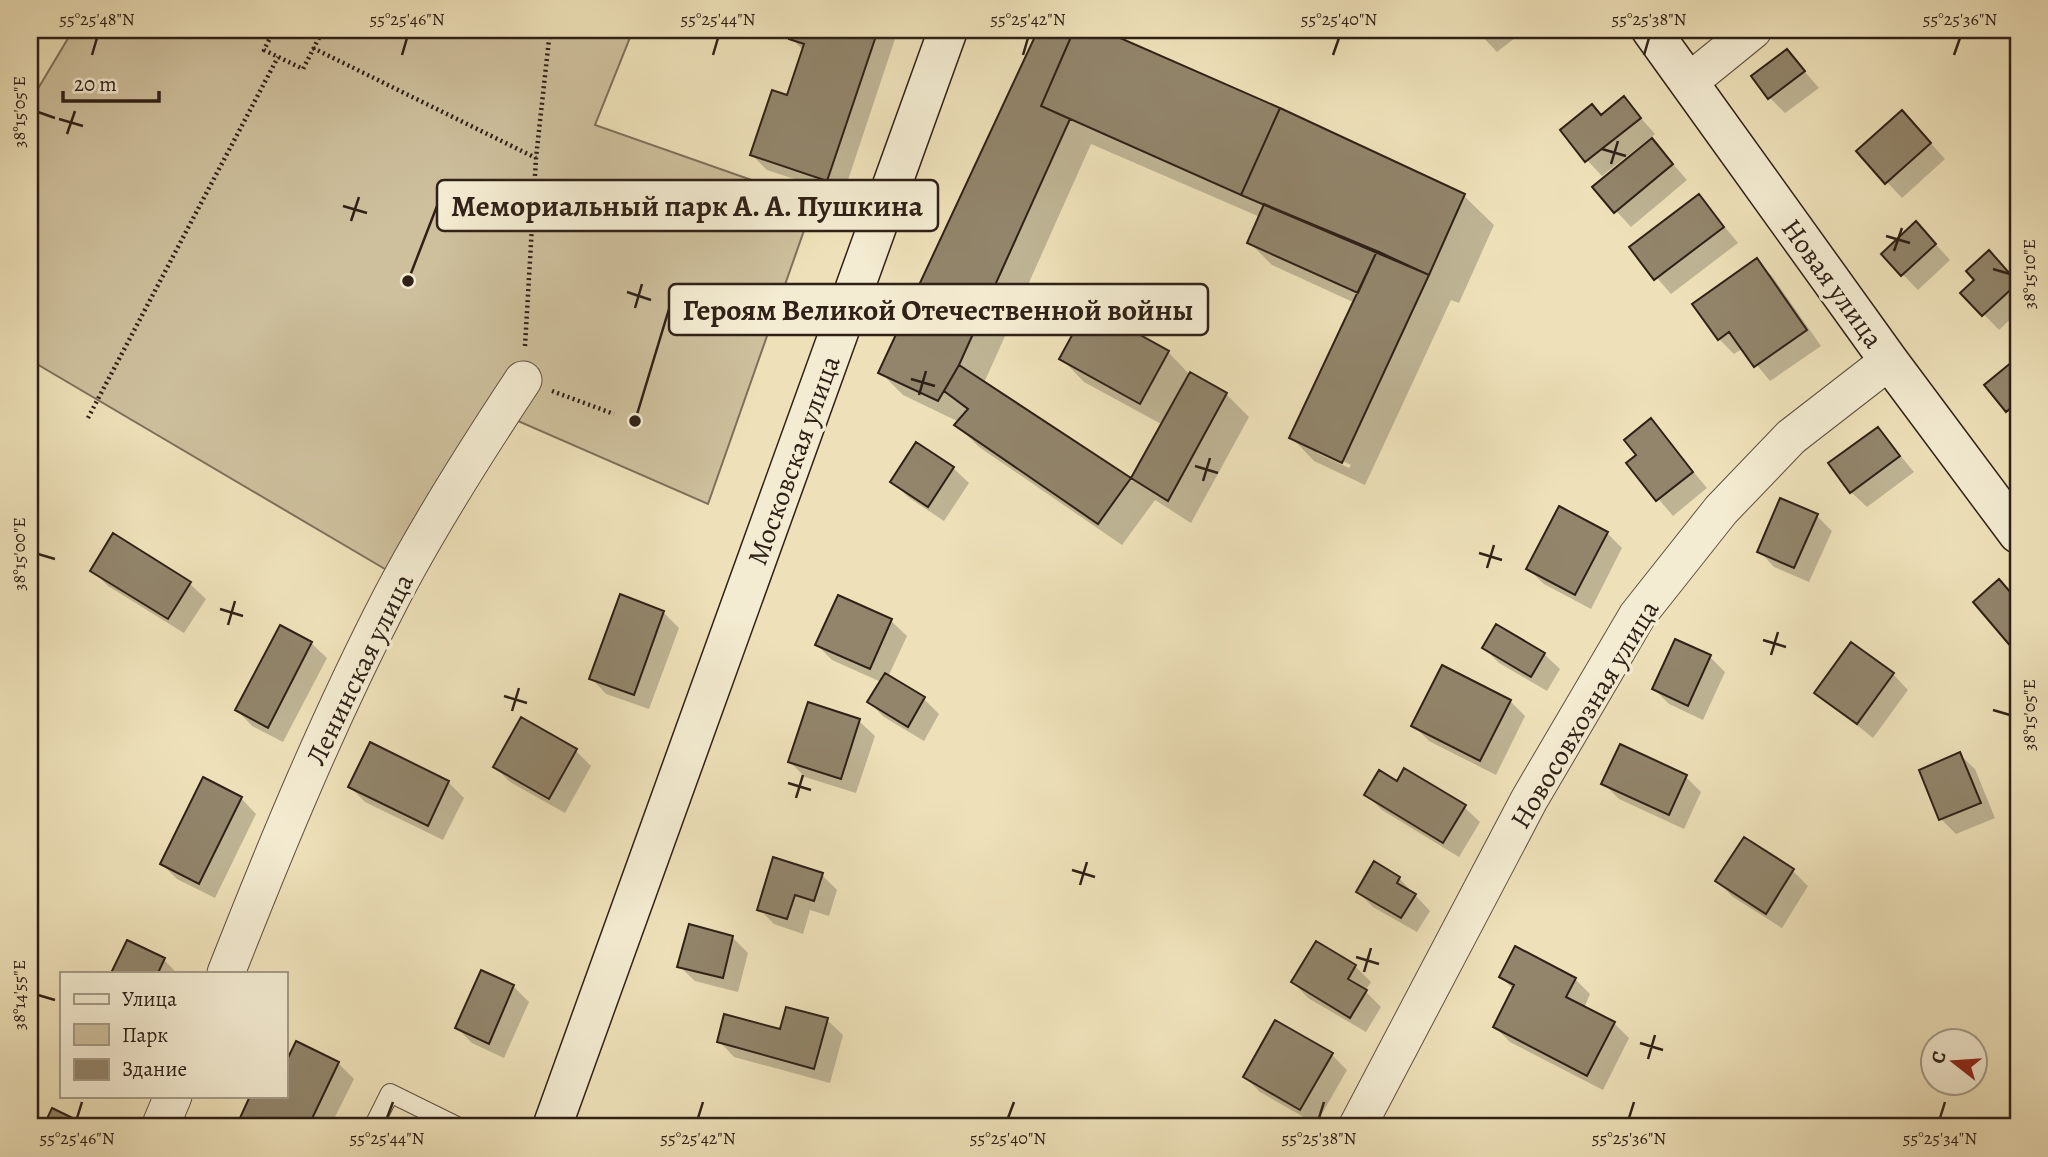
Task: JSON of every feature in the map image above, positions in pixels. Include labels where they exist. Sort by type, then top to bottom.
[{"type":"street","name":"Московская улица","points":[[552,1127],[948,30]]},
{"type":"street","name":"Новая улица","points":[[1651,30],[1889,361],[2018,534]]},
{"type":"street","points":[[1689,82],[1753,30]]},
{"type":"street","name":"Новосовхозная улица","points":[[1357,1127],[1529,800],[1637,616],[1721,510],[1791,437],[1889,361]]},
{"type":"street","name":"Ленинская улица","points":[[226,972],[289,812],[391,597],[463,472],[523,380]]},
{"type":"street","points":[[160,1127],[172,1098]]},
{"type":"lane","points":[[373,1127],[390,1093],[459,1127]]},
{"type":"path","points":[[274,30],[264,50],[303,69],[323,30]]},
{"type":"path","points":[[550,30],[536,158],[523,380],[614,414]]},
{"type":"path","points":[[313,48],[536,158]]},
{"type":"path","points":[[88,418],[278,57]]},
{"type":"green space","points":[[73,30],[633,30],[595,125],[814,202],[708,504],[486,407],[390,572],[30,360],[30,102]]},
{"type":"building","points":[[792,30],[878,30],[827,181],[750,155],[772,90],[787,95],[804,44],[789,39]]},
{"type":"building","points":[[1038,30],[1074,30],[1041,106],[1070,119],[959,365],[938,401],[878,373]]},
{"type":"building","points":[[1074,30],[1102,30],[1280,108],[1241,195],[1041,106]]},
{"type":"building","points":[[1473,30],[1491,30],[1480,38]]},
{"type":"building","points":[[1787,49],[1805,71],[1768,99],[1751,76]]},
{"type":"building","points":[[1624,96],[1641,118],[1585,162],[1560,130],[1592,104],[1601,115]]},
{"type":"building","points":[[1280,108],[1465,194],[1429,275],[1241,195]]},
{"type":"building","points":[[1902,110],[1931,143],[1885,184],[1856,151]]},
{"type":"building","points":[[1652,138],[1673,164],[1614,213],[1592,187]]},
{"type":"building","points":[[1699,194],[1724,227],[1654,280],[1629,247]]},
{"type":"building","points":[[1264,204],[1377,251],[1358,293],[1247,243]]},
{"type":"building","points":[[1916,221],[1936,244],[1901,276],[1881,254]]},
{"type":"building","points":[[1989,250],[2018,283],[1982,316],[1960,293],[1974,280],[1966,271]]},
{"type":"building","points":[[1377,251],[1429,275],[1342,463],[1289,438]]},
{"type":"building","points":[[1757,258],[1807,330],[1754,367],[1729,332],[1718,340],[1692,304]]},
{"type":"building","points":[[1088,306],[1169,351],[1140,404],[1059,359]]},
{"type":"building","points":[[2018,357],[2018,402],[2006,412],[1984,385]]},
{"type":"building","points":[[959,365],[1131,478],[1098,524],[954,425],[968,409],[944,391]]},
{"type":"building","points":[[1190,372],[1227,393],[1168,501],[1131,478]]},
{"type":"building","points":[[1651,418],[1693,472],[1656,501],[1626,463],[1636,455],[1624,440]]},
{"type":"building","points":[[1878,427],[1900,456],[1850,493],[1828,463]]},
{"type":"building","points":[[916,442],[954,467],[928,507],[890,482]]},
{"type":"building","points":[[1780,498],[1818,514],[1794,568],[1757,552]]},
{"type":"building","points":[[1559,506],[1608,532],[1575,595],[1526,569]]},
{"type":"building","points":[[113,533],[191,582],[168,619],[90,571]]},
{"type":"building","points":[[1999,579],[2018,601],[2018,655],[1973,602]]},
{"type":"building","points":[[620,594],[664,611],[634,695],[589,679]]},
{"type":"building","points":[[838,595],[892,619],[870,669],[815,645]]},
{"type":"building","points":[[1496,624],[1545,653],[1531,677],[1482,648]]},
{"type":"building","points":[[280,625],[312,642],[268,728],[235,710]]},
{"type":"building","points":[[1675,639],[1711,655],[1688,706],[1652,689]]},
{"type":"building","points":[[1851,642],[1894,673],[1857,724],[1814,693]]},
{"type":"building","points":[[1442,665],[1511,700],[1480,761],[1411,726]]},
{"type":"building","points":[[885,673],[925,697],[908,727],[867,702]]},
{"type":"building","points":[[808,702],[860,719],[841,779],[788,762]]},
{"type":"building","points":[[521,717],[577,749],[549,799],[493,767]]},
{"type":"building","points":[[370,742],[449,781],[428,826],[348,787]]},
{"type":"building","points":[[1620,744],[1687,775],[1669,815],[1601,784]]},
{"type":"building","points":[[1960,752],[1981,803],[1939,820],[1919,770]]},
{"type":"building","points":[[1404,768],[1466,805],[1443,843],[1364,795],[1379,770],[1397,781]]},
{"type":"building","points":[[203,777],[242,797],[199,884],[160,864]]},
{"type":"building","points":[[1744,837],[1794,869],[1766,914],[1715,881]]},
{"type":"building","points":[[773,857],[823,873],[814,901],[795,895],[787,919],[757,910]]},
{"type":"building","points":[[1374,861],[1400,877],[1397,883],[1416,894],[1401,918],[1356,892]]},
{"type":"building","points":[[689,924],[733,936],[723,978],[677,967]]},
{"type":"building","points":[[127,940],[165,958],[158,972],[111,972]]},
{"type":"building","points":[[1316,941],[1356,965],[1348,979],[1367,990],[1350,1018],[1291,982]]},
{"type":"building","points":[[1515,946],[1576,978],[1566,997],[1615,1022],[1587,1076],[1493,1027],[1514,985],[1499,977]]},
{"type":"building","points":[[481,970],[514,985],[489,1044],[455,1028]]},
{"type":"building","points":[[786,1007],[828,1018],[814,1069],[717,1042],[724,1014],[780,1029]]},
{"type":"building","points":[[1275,1020],[1333,1053],[1300,1110],[1243,1077]]},
{"type":"building","points":[[296,1041],[339,1062],[308,1127],[253,1127],[239,1120],[249,1098],[287,1098],[287,1060]]},
{"type":"building","points":[[52,1108],[87,1125],[86,1127],[43,1127]]},
{"type":"place","name":"Мемориальный парк А. А. Пушкина","points":[[408,281]]},
{"type":"place","name":"Героям Великой Отечественной войны","points":[[635,421]]}]
